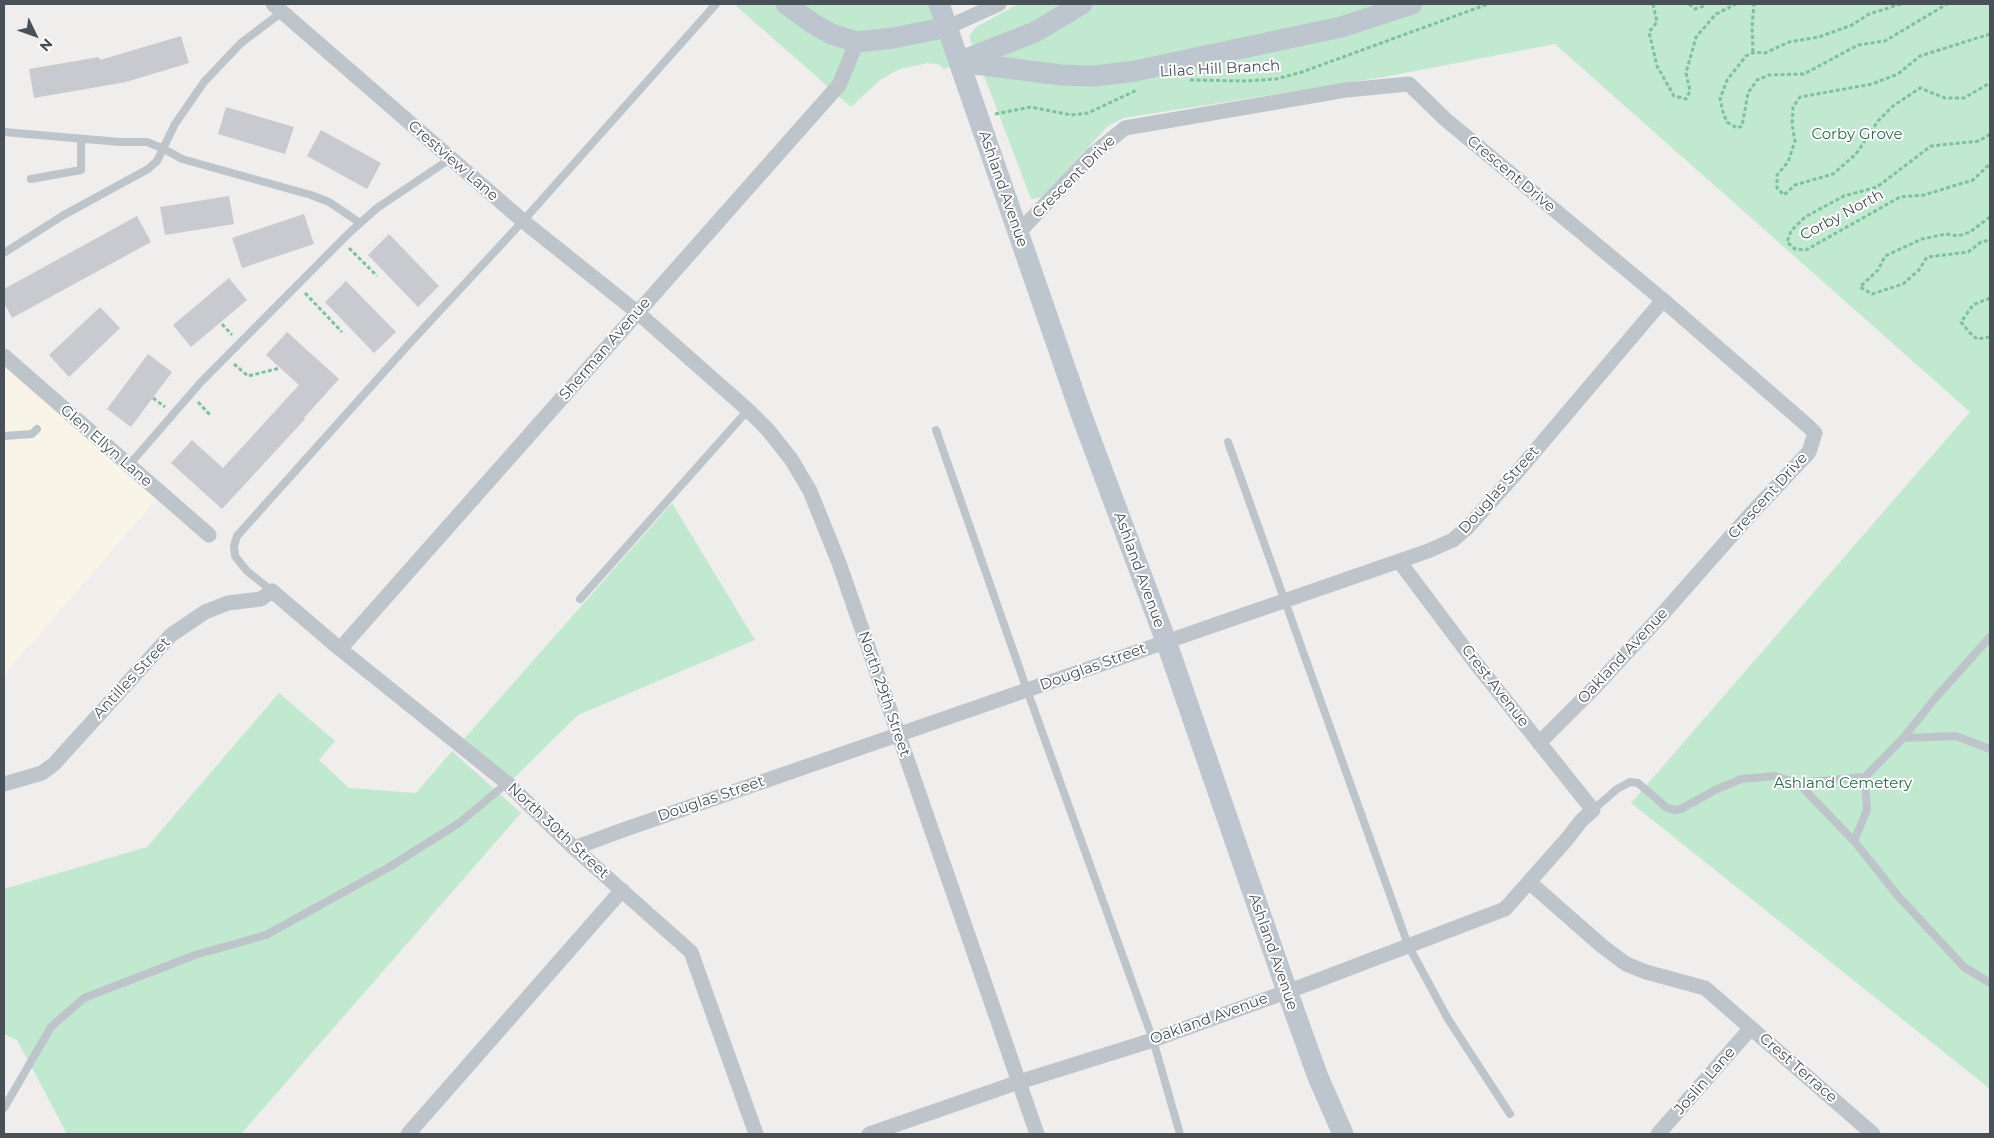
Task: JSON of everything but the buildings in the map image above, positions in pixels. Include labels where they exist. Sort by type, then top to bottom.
[{"type":"street","points":[[786,4],[812,24],[831,34],[857,42],[893,38],[948,27],[1000,4]]},
{"type":"street","name":"Ashland Avenue","points":[[939,4],[1080,411],[1166,641],[1286,991],[1318,1077],[1343,1134]]},
{"type":"street","points":[[959,62],[1035,32],[1082,4]]},
{"type":"street","points":[[959,62],[1061,76],[1104,75],[1135,71],[1341,27],[1412,4]]},
{"type":"street","name":"Crestview Lane","points":[[277,8],[523,221],[637,312]]},
{"type":"street","name":"Sherman Avenue","points":[[340,649],[839,85],[857,42]]},
{"type":"street","name":"Crescent Drive","points":[[1018,233],[1093,154],[1125,128],[1346,90],[1409,84],[1445,119],[1663,300],[1815,433],[1809,452],[1705,566]]},
{"type":"street","name":"Douglas Street","points":[[574,848],[1428,551],[1453,540],[1468,527],[1663,300]]},
{"type":"street","name":"North 29th Street","points":[[637,312],[768,430],[791,458],[810,491],[839,563],[1037,1134]]},
{"type":"street","name":"Glen Ellyn Lane","points":[[4,356],[208,535]]},
{"type":"street","name":"Crest Avenue","points":[[1399,561],[1474,661],[1593,810]]},
{"type":"street","name":"Oakland Avenue","points":[[1539,743],[1595,687],[1705,566]]},
{"type":"street","name":"North 30th Street","points":[[272,591],[340,649],[507,783],[574,848],[691,952],[756,1134]]},
{"type":"street","name":"Antilles Street","points":[[4,784],[42,773],[54,764],[171,635],[205,612],[228,603],[262,599],[272,591]]},
{"type":"street","name":"Oakland Avenue","points":[[869,1134],[1019,1082],[1153,1040],[1504,909],[1581,821],[1593,810]]},
{"type":"street","points":[[1528,882],[1602,946],[1626,964],[1646,972],[1705,988],[1752,1028]]},
{"type":"street","points":[[408,1134],[622,890]]},
{"type":"street","name":"Crest Terrace","points":[[1752,1028],[1873,1134]]},
{"type":"street","name":"Joslin Lane","points":[[1658,1134],[1752,1028]]},
{"type":"lane","points":[[272,591],[247,571],[235,556],[234,546],[237,536],[409,344],[523,221],[716,4]]},
{"type":"lane","points":[[4,253],[62,216],[148,169],[157,161],[175,124],[204,82],[277,8]]},
{"type":"lane","points":[[4,132],[81,139],[147,142],[182,159],[311,194],[329,202],[360,223]]},
{"type":"lane","points":[[31,179],[81,170],[81,139]]},
{"type":"lane","points":[[129,465],[190,395],[341,241],[377,208],[450,159]]},
{"type":"lane","points":[[580,599],[748,410]]},
{"type":"lane","points":[[4,436],[32,434],[37,429]]},
{"type":"lane","points":[[936,430],[1153,1040],[1180,1134]]},
{"type":"lane","points":[[1228,442],[1408,945],[1448,1019],[1510,1114]]},
{"type":"lane","points":[[1593,810],[1616,789],[1630,782],[1638,783],[1668,808],[1675,810],[1681,809],[1741,779],[1775,776],[1798,783],[1864,777],[1903,738],[1938,695],[1990,637]]},
{"type":"lane","points":[[1903,738],[1956,736],[1990,749]]},
{"type":"lane","points":[[1854,841],[1867,810],[1864,777]]},
{"type":"lane","points":[[4,1108],[51,1027],[84,998],[195,955],[266,935],[391,866],[460,822],[507,783]]},
{"type":"lane","points":[[1798,783],[1854,841],[1898,896],[1964,966],[1990,983]]},
{"type":"path","name":"Lilac Hill Branch","points":[[1186,80],[1276,80],[1488,4]]},
{"type":"path","points":[[1653,4],[1657,22],[1649,32],[1657,66],[1674,96],[1686,99],[1690,90],[1686,73],[1696,37],[1716,14],[1736,4]]},
{"type":"path","points":[[1689,4],[1695,9],[1705,4]]},
{"type":"path","points":[[1753,52],[1752,27],[1754,4]]},
{"type":"path","points":[[1901,4],[1869,14],[1852,25],[1820,37],[1789,42],[1765,53],[1753,52],[1746,56],[1727,80],[1720,99],[1727,122],[1736,128],[1742,126],[1748,93],[1757,80],[1769,75],[1804,74],[1858,45],[1885,41],[1947,4]]},
{"type":"path","points":[[1990,34],[1920,56],[1898,74],[1872,84],[1800,97],[1793,107],[1794,141],[1788,162],[1777,175],[1777,188],[1784,195],[1796,185],[1833,174],[1856,154],[1878,121],[1893,106],[1920,88],[1945,98],[1964,98],[1990,83]]},
{"type":"path","name":"Lilac Hill Branch","points":[[978,118],[1030,107],[1071,115],[1088,113],[1144,88]]},
{"type":"path","name":"Corby North","points":[[1990,134],[1979,141],[1931,146],[1877,186],[1844,196],[1805,217],[1791,230],[1787,242],[1794,249],[1806,250],[1900,197],[1924,195],[1973,180],[1990,164]]},
{"type":"path","points":[[1990,217],[1970,232],[1958,236],[1946,234],[1922,239],[1885,256],[1878,270],[1860,288],[1872,294],[1903,284],[1919,270],[1927,256],[1968,252],[1981,242],[1990,240]]},
{"type":"path","points":[[341,241],[377,276]]},
{"type":"path","points":[[297,284],[342,332]]},
{"type":"path","points":[[1990,298],[1973,305],[1961,322],[1977,339],[1990,337]]},
{"type":"path","points":[[226,357],[248,376],[280,368]]},
{"type":"path","points":[[190,395],[211,416]]},
{"type":"shaded area","points":[[4,366],[157,499],[4,675]]},
{"type":"green space","points":[[734,4],[929,4],[950,67],[944,69],[938,64],[928,63],[900,69],[880,80],[851,107]]},
{"type":"green space","points":[[1018,4],[1990,4],[1990,1089],[1631,803],[1970,412],[1555,44],[1384,77],[1124,118],[1108,126],[1042,197],[1031,199],[969,36],[976,27]]},
{"type":"green space","points":[[672,503],[755,640],[578,715],[512,780],[464,739]]},
{"type":"green space","points":[[279,693],[335,741],[319,760],[349,788],[416,793],[452,751],[521,813],[241,1134],[65,1134],[66,1132],[17,1040],[4,1034],[4,889],[147,847]]},
{"type":"park label","name":"Corby Grove","points":[[1857,135]]},
{"type":"park label","name":"Ashland Cemetery","points":[[1843,784]]}]
